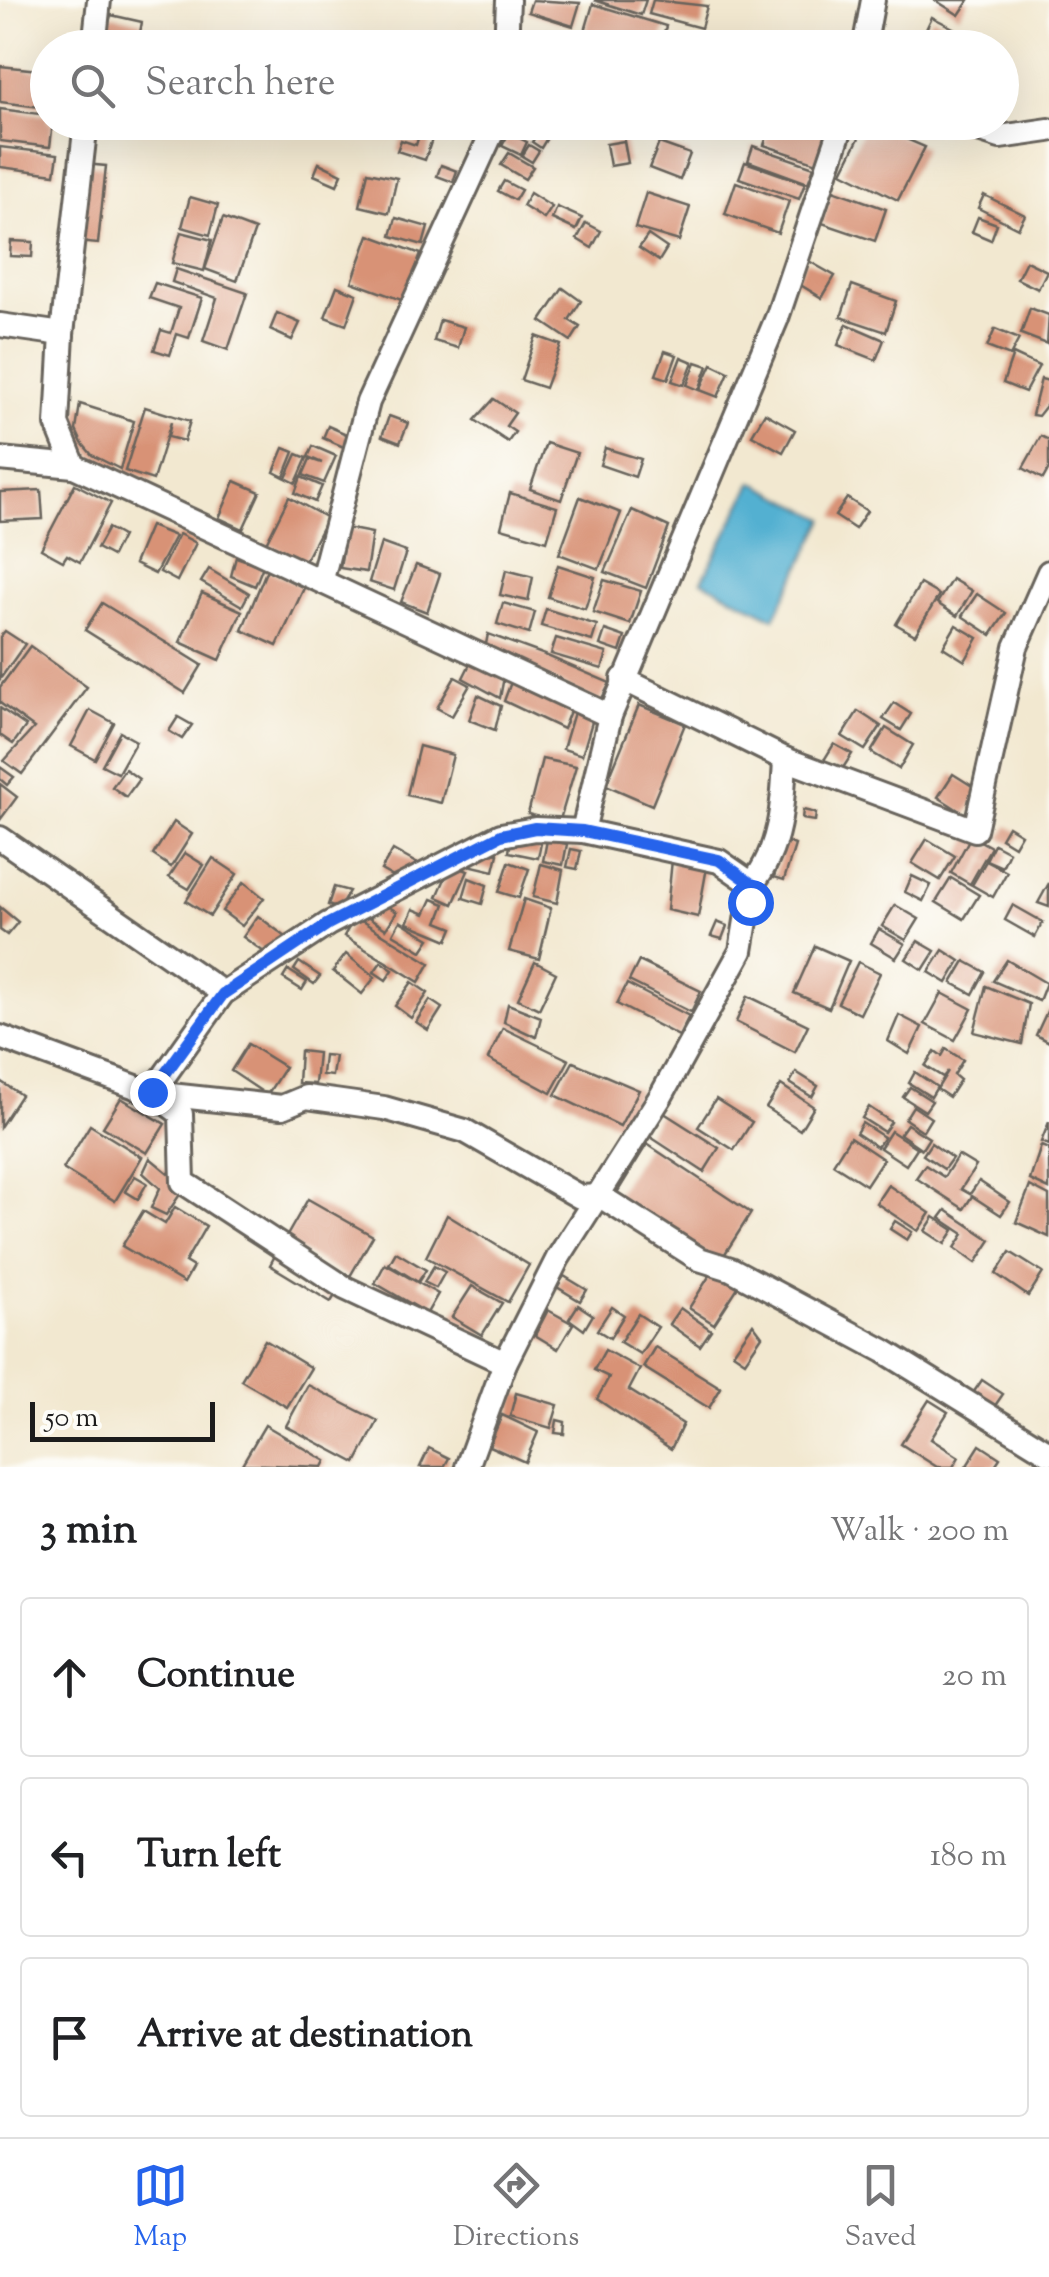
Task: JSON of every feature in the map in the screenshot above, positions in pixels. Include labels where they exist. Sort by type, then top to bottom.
[{"type":"street","points":[[96,30],[99,0]]},
{"type":"street","points":[[507,30],[508,0]]},
{"type":"street","points":[[868,30],[874,0]]},
{"type":"street","points":[[1019,134],[1049,130]]},
{"type":"street","points":[[74,466],[57,424],[62,334],[84,140]]},
{"type":"street","points":[[322,579],[368,402],[489,140]]},
{"type":"street","points":[[583,831],[610,716],[777,318],[836,140]]},
{"type":"street","points":[[0,325],[62,334]]},
{"type":"street","points":[[0,459],[74,466],[610,716]]},
{"type":"street","points":[[624,679],[785,759],[975,830],[1016,648],[1049,572]]},
{"type":"street","points":[[467,1467],[504,1364],[558,1258],[600,1196],[741,950],[752,884],[766,867],[783,811],[785,759]]},
{"type":"street","points":[[152,1092],[223,994],[328,924],[501,835],[535,828],[583,831],[719,860],[752,884]]},
{"type":"street","points":[[0,838],[223,994]]},
{"type":"street","points":[[0,1036],[152,1092],[282,1107],[306,1097],[384,1108],[466,1131],[580,1197],[600,1196],[699,1259],[731,1269],[884,1351],[1049,1453]]},
{"type":"street","points":[[152,1092],[181,1114],[183,1182],[345,1288],[504,1364]]},
{"type":"water","points":[[753,482],[825,519],[774,618],[702,581]]},
{"type":"building","points":[[532,0],[580,3],[573,26],[528,12]]},
{"type":"building","points":[[594,0],[646,0],[641,15]]},
{"type":"building","points":[[653,0],[707,6],[701,28],[649,14]]},
{"type":"building","points":[[935,0],[969,0],[959,15]]},
{"type":"building","points":[[593,4],[666,26],[665,30],[585,30]]},
{"type":"building","points":[[111,15],[142,22],[140,30],[107,30]]},
{"type":"building","points":[[932,17],[957,30],[926,30]]},
{"type":"building","points":[[0,66],[30,69],[30,106],[0,102]]},
{"type":"building","points":[[0,109],[30,113],[30,140],[51,140],[50,147],[0,141]]},
{"type":"building","points":[[401,140],[416,145],[418,140],[432,140],[425,160],[397,151]]},
{"type":"building","points":[[505,140],[527,142],[521,155],[502,146]]},
{"type":"building","points":[[533,140],[546,140],[541,148]]},
{"type":"building","points":[[766,140],[825,140],[817,163],[764,145]]},
{"type":"building","points":[[858,140],[909,140],[925,147],[898,200],[842,172]]},
{"type":"building","points":[[624,141],[628,163],[610,166],[606,144]]},
{"type":"building","points":[[659,143],[690,154],[680,180],[649,168]]},
{"type":"building","points":[[529,145],[539,151],[532,162],[522,156]]},
{"type":"building","points":[[753,146],[814,167],[808,183],[748,161]]},
{"type":"building","points":[[0,147],[58,154],[55,174],[0,167]]},
{"type":"building","points":[[509,153],[533,167],[525,179],[501,165]]},
{"type":"building","points":[[745,162],[805,183],[799,199],[739,178]]},
{"type":"building","points":[[319,163],[342,174],[337,185],[314,175]]},
{"type":"building","points":[[84,164],[106,166],[98,244],[77,242]]},
{"type":"building","points":[[441,165],[457,171],[453,182],[437,176]]},
{"type":"building","points":[[368,172],[397,178],[389,213],[360,206]]},
{"type":"building","points":[[504,181],[521,190],[515,200],[498,191]]},
{"type":"building","points":[[736,182],[789,201],[778,233],[725,214]]},
{"type":"building","points":[[833,190],[886,209],[875,241],[822,223]]},
{"type":"building","points":[[530,193],[552,207],[544,219],[523,206]]},
{"type":"building","points":[[646,193],[690,207],[679,241],[635,228]]},
{"type":"building","points":[[984,195],[1025,215],[1018,228],[978,208]]},
{"type":"building","points":[[190,197],[218,205],[210,235],[182,227]]},
{"type":"building","points":[[557,207],[582,218],[576,230],[552,219]]},
{"type":"building","points":[[978,217],[997,224],[991,240],[972,232]]},
{"type":"building","points":[[223,218],[255,230],[237,281],[205,269]]},
{"type":"building","points":[[396,218],[428,227],[423,245],[391,236]]},
{"type":"building","points":[[586,223],[601,231],[592,248],[577,239]]},
{"type":"building","points":[[181,232],[212,240],[204,271],[172,263]]},
{"type":"building","points":[[369,235],[421,254],[404,301],[352,282]]},
{"type":"building","points":[[648,235],[667,248],[659,261],[639,248]]},
{"type":"building","points":[[11,241],[33,242],[32,257],[10,256]]},
{"type":"building","points":[[807,260],[835,276],[822,298],[794,281]]},
{"type":"building","points":[[1026,261],[1047,271],[1038,289],[1017,279]]},
{"type":"building","points":[[176,269],[247,293],[228,350],[203,341],[217,298],[172,282]]},
{"type":"building","points":[[155,283],[202,298],[189,338],[177,334],[170,355],[154,350],[161,330],[171,333],[179,308],[149,298]]},
{"type":"building","points":[[852,285],[896,301],[886,332],[841,317]]},
{"type":"building","points":[[337,286],[357,294],[346,325],[325,317]]},
{"type":"building","points":[[563,288],[581,301],[569,320],[580,327],[571,341],[541,321]]},
{"type":"building","points":[[1030,308],[1049,315],[1047,344],[1021,334]]},
{"type":"building","points":[[277,313],[300,323],[292,340],[270,330]]},
{"type":"building","points":[[440,320],[464,327],[458,348],[434,341]]},
{"type":"building","points":[[847,324],[884,340],[876,360],[838,345]]},
{"type":"building","points":[[995,329],[1019,339],[1010,356],[987,347]]},
{"type":"building","points":[[536,336],[561,345],[545,388],[521,380]]},
{"type":"building","points":[[665,351],[677,355],[668,379],[656,375]]},
{"type":"building","points":[[1013,354],[1039,366],[1025,392],[1003,383]]},
{"type":"building","points":[[681,357],[693,362],[684,385],[672,381]]},
{"type":"building","points":[[696,362],[708,366],[699,390],[687,385]]},
{"type":"building","points":[[712,364],[729,372],[718,397],[700,390]]},
{"type":"building","points":[[1041,379],[1049,381],[1049,402],[1038,416],[1032,415]]},
{"type":"building","points":[[494,399],[515,413],[506,426],[515,432],[508,442],[475,420]]},
{"type":"building","points":[[80,404],[134,421],[120,469],[92,455],[82,443],[76,430]]},
{"type":"building","points":[[145,407],[190,421],[184,441],[168,437],[171,422],[153,480],[125,471]]},
{"type":"building","points":[[765,413],[795,430],[783,452],[752,435]]},
{"type":"building","points":[[389,416],[408,423],[400,443],[382,436]]},
{"type":"building","points":[[328,426],[351,436],[346,448],[323,438]]},
{"type":"building","points":[[1041,436],[1049,440],[1049,468],[1043,479],[1023,468]]},
{"type":"building","points":[[546,443],[577,453],[561,500],[530,489]]},
{"type":"building","points":[[313,446],[336,456],[324,483],[303,475],[310,459],[322,463],[308,457]]},
{"type":"building","points":[[284,448],[294,452],[284,477],[274,472]]},
{"type":"building","points":[[605,448],[641,459],[635,477],[600,465]]},
{"type":"building","points":[[297,454],[307,458],[296,483],[286,478]]},
{"type":"building","points":[[301,477],[322,486],[315,502],[295,493]]},
{"type":"building","points":[[235,481],[260,492],[243,529],[219,518]]},
{"type":"building","points":[[75,484],[111,503],[80,562],[67,555],[63,561],[41,549]]},
{"type":"building","points":[[41,490],[43,519],[0,521],[0,492]]},
{"type":"building","points":[[510,493],[557,507],[547,541],[501,528]]},
{"type":"building","points":[[289,497],[327,518],[304,562],[266,543]]},
{"type":"building","points":[[580,497],[621,513],[599,569],[559,554]]},
{"type":"building","points":[[847,498],[867,511],[855,529],[835,516]]},
{"type":"building","points":[[632,510],[669,527],[646,588],[605,572]]},
{"type":"building","points":[[150,526],[175,536],[155,574],[134,564]]},
{"type":"building","points":[[108,528],[122,536],[112,556],[97,548]]},
{"type":"building","points":[[346,528],[372,533],[366,572],[340,568]]},
{"type":"building","points":[[179,534],[196,543],[177,581],[160,572]]},
{"type":"building","points":[[381,543],[406,552],[394,590],[369,582]]},
{"type":"building","points":[[236,557],[263,566],[255,586],[231,576]]},
{"type":"building","points":[[416,565],[440,574],[427,612],[401,602]]},
{"type":"building","points":[[558,565],[595,577],[585,609],[548,597]]},
{"type":"building","points":[[209,569],[249,593],[242,606],[201,582]]},
{"type":"building","points":[[267,569],[304,588],[277,646],[242,630]]},
{"type":"building","points":[[506,570],[533,577],[528,601],[500,595]]},
{"type":"building","points":[[952,579],[972,591],[957,616],[937,603]]},
{"type":"building","points":[[604,580],[641,591],[630,624],[593,612]]},
{"type":"building","points":[[920,584],[939,595],[915,635],[896,624]]},
{"type":"building","points":[[202,593],[242,611],[220,660],[180,642]]},
{"type":"building","points":[[977,594],[1006,613],[991,635],[962,616]]},
{"type":"building","points":[[102,603],[202,665],[185,693],[85,630]]},
{"type":"building","points":[[503,603],[535,612],[529,634],[497,624]]},
{"type":"building","points":[[546,609],[597,625],[592,641],[541,626]]},
{"type":"building","points":[[956,625],[978,638],[965,661],[943,647]]},
{"type":"building","points":[[605,630],[625,637],[620,652],[600,645]]},
{"type":"building","points":[[5,631],[25,644],[0,679],[0,637]]},
{"type":"building","points":[[488,634],[610,683],[600,702],[485,649]]},
{"type":"building","points":[[556,638],[607,653],[602,669],[551,654]]},
{"type":"building","points":[[30,646],[87,687],[22,774],[4,761],[34,728],[0,703],[0,687]]},
{"type":"building","points":[[472,660],[504,677],[500,698],[463,678]]},
{"type":"building","points":[[455,677],[470,685],[452,716],[437,708]]},
{"type":"building","points":[[511,682],[570,711],[563,729],[504,701]]},
{"type":"building","points":[[478,695],[501,706],[495,730],[469,720]]},
{"type":"building","points":[[894,703],[911,714],[901,730],[883,719]]},
{"type":"building","points":[[639,705],[685,724],[652,805],[606,785]]},
{"type":"building","points":[[0,708],[26,726],[13,744],[0,735]]},
{"type":"building","points":[[575,709],[594,715],[582,755],[563,749]]},
{"type":"building","points":[[90,710],[114,723],[95,759],[71,746]]},
{"type":"building","points":[[858,711],[881,726],[865,750],[842,736]]},
{"type":"building","points":[[178,717],[192,725],[182,739],[169,731]]},
{"type":"building","points":[[886,728],[913,745],[899,769],[871,752]]},
{"type":"building","points":[[120,732],[136,741],[118,773],[102,765]]},
{"type":"building","points":[[834,744],[852,754],[841,771],[824,760]]},
{"type":"building","points":[[419,746],[453,755],[441,803],[407,795]]},
{"type":"building","points":[[542,759],[576,766],[559,823],[528,814]]},
{"type":"building","points":[[0,767],[14,777],[7,785],[0,779]]},
{"type":"building","points":[[125,769],[139,779],[126,797],[112,787]]},
{"type":"building","points":[[953,774],[980,791],[966,815],[938,797]]},
{"type":"building","points":[[0,784],[17,797],[0,820]]},
{"type":"building","points":[[803,810],[816,813],[815,821],[802,819]]},
{"type":"building","points":[[174,822],[192,834],[171,867],[153,855]]},
{"type":"building","points":[[1008,826],[1021,834],[1014,846],[1001,838]]},
{"type":"building","points":[[971,836],[991,847],[970,884],[951,873]]},
{"type":"building","points":[[542,838],[538,858],[509,852],[511,839]]},
{"type":"building","points":[[927,839],[955,856],[940,880],[912,863]]},
{"type":"building","points":[[547,840],[567,844],[563,865],[543,861]]},
{"type":"building","points":[[785,841],[795,845],[784,880],[774,877]]},
{"type":"building","points":[[994,844],[1009,852],[1002,867],[986,860]]},
{"type":"building","points":[[487,846],[498,854],[494,871],[464,864]]},
{"type":"building","points":[[571,849],[581,851],[577,869],[567,867]]},
{"type":"building","points":[[393,850],[416,863],[404,883],[381,870]]},
{"type":"building","points":[[185,853],[204,865],[189,889],[169,877]]},
{"type":"building","points":[[213,858],[237,874],[210,916],[186,901]]},
{"type":"building","points":[[672,860],[707,867],[698,917],[667,910]]},
{"type":"building","points":[[986,861],[1007,872],[993,897],[972,885]]},
{"type":"building","points":[[509,862],[529,869],[519,898],[499,892]]},
{"type":"building","points":[[541,864],[563,870],[557,903],[533,897]]},
{"type":"building","points":[[451,865],[468,871],[453,904],[437,897]]},
{"type":"building","points":[[912,876],[931,885],[923,901],[905,892]]},
{"type":"building","points":[[469,878],[487,885],[482,904],[463,898]]},
{"type":"building","points":[[951,878],[979,895],[964,919],[936,902]]},
{"type":"building","points":[[244,882],[264,898],[242,926],[222,911]]},
{"type":"building","points":[[1049,883],[1049,907],[1038,903]]},
{"type":"building","points":[[334,887],[349,891],[339,909],[328,905]]},
{"type":"building","points":[[432,899],[445,904],[438,922],[453,928],[448,940],[407,923],[413,909],[425,914]]},
{"type":"building","points":[[524,899],[551,908],[539,959],[509,951]]},
{"type":"building","points":[[381,902],[397,912],[386,929],[370,919]]},
{"type":"building","points":[[895,905],[919,919],[906,940],[882,926]]},
{"type":"building","points":[[1013,905],[1043,922],[1035,937],[1005,920]]},
{"type":"building","points":[[0,907],[18,922],[7,935],[0,930]]},
{"type":"building","points":[[258,916],[286,937],[271,957],[243,937]]},
{"type":"building","points":[[355,917],[430,963],[419,982],[344,936]]},
{"type":"building","points":[[400,921],[430,939],[422,951],[393,934]]},
{"type":"building","points":[[717,922],[727,926],[722,939],[711,936]]},
{"type":"building","points":[[879,929],[905,944],[896,958],[871,943]]},
{"type":"building","points":[[918,941],[935,951],[923,970],[906,959]]},
{"type":"building","points":[[815,946],[849,961],[829,1008],[794,993]]},
{"type":"building","points":[[943,950],[960,961],[947,983],[929,972]]},
{"type":"building","points":[[346,954],[375,977],[362,994],[333,971]]},
{"type":"building","points":[[1007,960],[1046,983],[1039,1001],[993,981]]},
{"type":"building","points":[[639,961],[701,991],[691,1012],[629,981]]},
{"type":"building","points":[[965,961],[985,972],[973,994],[952,983]]},
{"type":"building","points":[[299,962],[320,976],[314,984],[294,970]]},
{"type":"building","points":[[381,962],[393,970],[386,980],[374,972]]},
{"type":"building","points":[[535,962],[556,973],[539,1009],[518,999]]},
{"type":"building","points":[[858,962],[880,973],[860,1014],[838,1003]]},
{"type":"building","points":[[288,970],[307,982],[302,990],[283,978]]},
{"type":"building","points":[[412,982],[428,993],[411,1018],[395,1006]]},
{"type":"building","points":[[627,984],[689,1016],[679,1036],[617,1004]]},
{"type":"building","points":[[986,986],[1029,1004],[1022,1044],[974,1032]]},
{"type":"building","points":[[942,993],[972,1009],[955,1040],[925,1024]]},
{"type":"building","points":[[748,996],[808,1025],[795,1052],[736,1022]]},
{"type":"building","points":[[430,1000],[442,1008],[428,1030],[416,1022]]},
{"type":"building","points":[[508,1004],[541,1017],[536,1037],[504,1022]]},
{"type":"building","points":[[1049,1007],[1049,1042],[1036,1035]]},
{"type":"building","points":[[899,1015],[922,1027],[909,1054],[888,1041]]},
{"type":"building","points":[[503,1028],[569,1060],[551,1093],[488,1059]]},
{"type":"building","points":[[248,1044],[285,1067],[267,1095],[231,1071]]},
{"type":"building","points":[[946,1049],[963,1060],[954,1075],[960,1080],[949,1097],[937,1089],[948,1071],[943,1077],[925,1066],[935,1051],[942,1056]]},
{"type":"building","points":[[300,1051],[318,1053],[315,1084],[298,1083]]},
{"type":"building","points":[[324,1055],[335,1056],[332,1076],[322,1075]]},
{"type":"building","points":[[573,1062],[639,1090],[620,1126],[555,1095]]},
{"type":"building","points":[[796,1072],[818,1086],[812,1097],[790,1083]]},
{"type":"building","points":[[915,1072],[937,1087],[931,1097],[909,1083]]},
{"type":"building","points":[[0,1081],[21,1095],[0,1127]]},
{"type":"building","points":[[781,1085],[814,1107],[800,1130],[766,1108]]},
{"type":"building","points":[[910,1087],[932,1101],[925,1111],[903,1097]]},
{"type":"building","points":[[121,1098],[165,1124],[147,1153],[103,1127]]},
{"type":"building","points":[[716,1099],[752,1122],[734,1150],[698,1127]]},
{"type":"building","points":[[913,1106],[931,1118],[923,1131],[905,1119]]},
{"type":"building","points":[[869,1107],[891,1122],[884,1132],[862,1118]]},
{"type":"building","points":[[661,1111],[719,1148],[704,1172],[646,1134]]},
{"type":"building","points":[[1049,1122],[1049,1145],[1041,1142]]},
{"type":"building","points":[[862,1123],[884,1137],[877,1147],[856,1133]]},
{"type":"building","points":[[907,1124],[929,1138],[922,1149],[900,1134]]},
{"type":"building","points":[[90,1125],[142,1157],[115,1201],[63,1169]]},
{"type":"building","points":[[891,1131],[917,1148],[906,1165],[880,1148]]},
{"type":"building","points":[[850,1137],[883,1159],[866,1185],[833,1164]]},
{"type":"building","points":[[931,1143],[952,1158],[944,1169],[923,1155]]},
{"type":"building","points":[[647,1144],[751,1213],[719,1263],[615,1196]]},
{"type":"building","points":[[1041,1146],[1049,1149],[1049,1189],[1030,1180]]},
{"type":"building","points":[[958,1155],[976,1166],[961,1189],[970,1194],[979,1181],[1010,1202],[1001,1215],[972,1196],[964,1209],[916,1178],[925,1165],[944,1177]]},
{"type":"building","points":[[150,1158],[185,1187],[166,1215],[151,1208],[160,1188],[143,1173]]},
{"type":"building","points":[[135,1176],[147,1183],[138,1199],[125,1191]]},
{"type":"building","points":[[888,1185],[930,1213],[918,1231],[876,1203]]},
{"type":"building","points":[[1030,1186],[1049,1196],[1049,1237],[1016,1222]]},
{"type":"building","points":[[308,1199],[373,1236],[349,1278],[284,1241]]},
{"type":"building","points":[[175,1207],[206,1226],[185,1262],[193,1267],[184,1283],[122,1246],[143,1211],[165,1224]]},
{"type":"building","points":[[946,1210],[991,1240],[976,1263],[955,1248],[964,1234],[940,1218]]},
{"type":"building","points":[[447,1215],[529,1265],[508,1302],[426,1257]]},
{"type":"building","points":[[934,1217],[954,1230],[945,1244],[925,1231]]},
{"type":"building","points":[[895,1221],[912,1232],[907,1240],[890,1229]]},
{"type":"building","points":[[278,1250],[340,1287],[331,1302],[270,1265]]},
{"type":"building","points":[[396,1252],[426,1270],[418,1282],[389,1264]]},
{"type":"building","points":[[1010,1252],[1043,1273],[1028,1296],[996,1274]]},
{"type":"building","points":[[385,1264],[438,1294],[427,1313],[375,1283]]},
{"type":"building","points":[[434,1266],[445,1272],[436,1288],[424,1282]]},
{"type":"building","points":[[713,1270],[738,1287],[714,1324],[689,1308]]},
{"type":"building","points":[[564,1276],[587,1290],[580,1301],[557,1287]]},
{"type":"building","points":[[472,1286],[502,1303],[482,1335],[452,1317]]},
{"type":"building","points":[[578,1305],[593,1315],[584,1330],[569,1319]]},
{"type":"building","points":[[612,1307],[624,1315],[610,1338],[597,1330]]},
{"type":"building","points":[[680,1308],[711,1330],[700,1346],[669,1324]]},
{"type":"building","points":[[548,1310],[573,1324],[558,1349],[535,1335]]},
{"type":"building","points":[[638,1314],[658,1327],[640,1354],[620,1342]]},
{"type":"building","points":[[753,1324],[762,1336],[745,1361],[733,1353]]},
{"type":"building","points":[[265,1340],[311,1368],[287,1407],[241,1380]]},
{"type":"building","points":[[655,1347],[721,1388],[709,1408],[643,1367]]},
{"type":"building","points":[[605,1350],[640,1369],[629,1390],[683,1424],[671,1449],[597,1399],[609,1377],[594,1370]]},
{"type":"building","points":[[982,1380],[1003,1394],[992,1410],[971,1396]]},
{"type":"building","points":[[308,1385],[378,1421],[356,1463],[286,1426]]},
{"type":"building","points":[[516,1393],[558,1405],[551,1428],[510,1416]]},
{"type":"building","points":[[929,1400],[948,1412],[931,1439],[959,1457],[953,1467],[937,1467],[901,1444]]},
{"type":"building","points":[[502,1415],[538,1432],[525,1462],[489,1446]]},
{"type":"building","points":[[557,1420],[565,1422],[564,1434],[555,1433]]},
{"type":"building","points":[[265,1425],[326,1461],[323,1467],[242,1464]]},
{"type":"building","points":[[980,1445],[1000,1458],[994,1467],[966,1467]]},
{"type":"building","points":[[429,1448],[449,1458],[444,1467],[420,1467]]},
{"type":"route","points":[[152,1092],[223,994],[328,924],[501,835],[535,828],[583,831],[719,860],[752,884],[750,902]]}]
